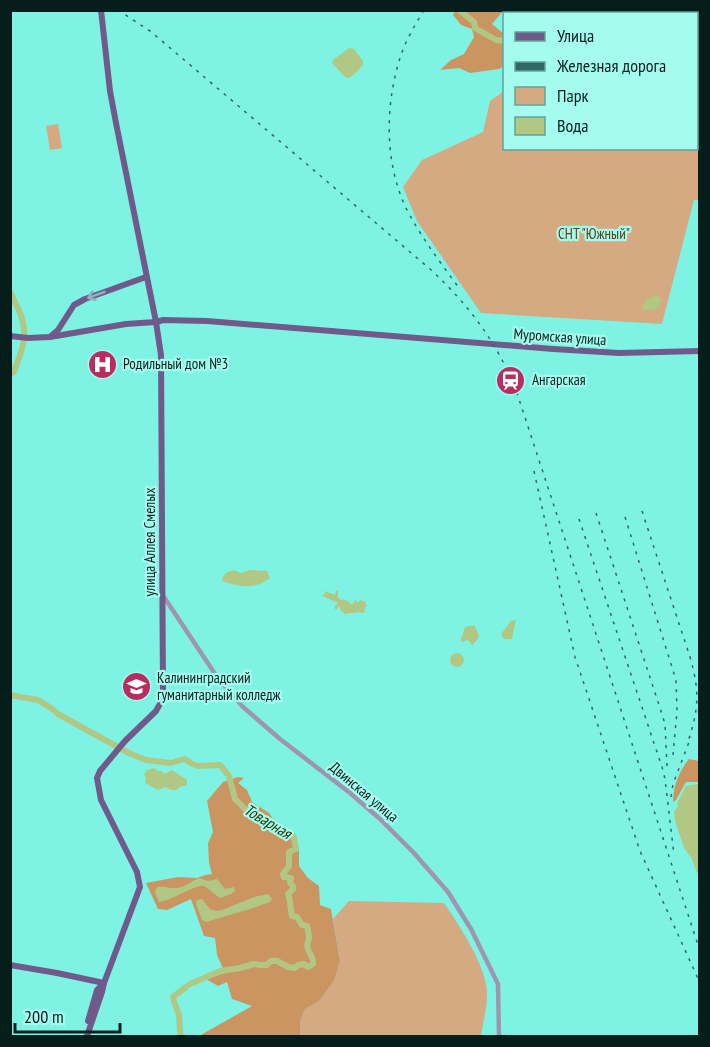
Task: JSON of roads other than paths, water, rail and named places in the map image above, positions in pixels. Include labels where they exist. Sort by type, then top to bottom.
[{"type":"main road","name":"улица Аллея Смелых","points":[[85,1036],[140,887],[137,872],[101,800],[97,778],[100,771],[120,748],[156,711],[163,694],[161,355],[114,112],[101,10]]},
{"type":"main road","points":[[61,332],[74,305],[146,277]]},
{"type":"main road","name":"Муромская улица","points":[[156,322],[163,320],[207,321],[553,350],[699,351]]},
{"type":"main road","points":[[14,337],[50,337],[61,332],[156,322]]},
{"type":"main road","points":[[10,965],[104,983]]},
{"type":"street","name":"Двинская улица","points":[[162,595],[217,677],[243,707],[279,739],[380,819],[448,892],[471,929],[498,984],[499,1036]]},
{"type":"water","points":[[349,48],[354,49],[363,61],[363,65],[353,75],[346,78],[332,63]]},
{"type":"water","points":[[657,295],[662,301],[660,305],[654,310],[644,310],[642,306],[647,299]]},
{"type":"water","points":[[234,570],[241,573],[250,570],[267,571],[270,578],[253,586],[234,585],[222,581],[226,573]]},
{"type":"water","points":[[338,590],[338,597],[350,604],[354,603],[355,599],[357,602],[360,599],[365,601],[367,606],[364,613],[345,614],[339,606],[336,610],[334,607],[338,603],[320,595],[324,595],[325,591],[335,595]]},
{"type":"water","points":[[516,620],[512,639],[504,639],[501,634],[511,621]]},
{"type":"water","points":[[474,625],[479,637],[473,645],[468,640],[461,642],[465,627]]},
{"type":"water","points":[[457,653],[462,655],[464,660],[462,665],[457,667],[452,665],[450,660],[452,655]]},
{"type":"water","points":[[154,768],[164,774],[172,770],[187,780],[187,785],[176,790],[166,787],[158,790],[145,783],[144,774],[147,770]]},
{"type":"water","points":[[700,784],[699,877],[692,859],[684,848],[674,811],[686,786]]},
{"type":"water","points":[[199,878],[208,881],[217,879],[225,889],[234,887],[235,891],[220,898],[206,887],[200,886],[159,902],[155,892],[157,887],[180,887]]},
{"type":"water","points":[[268,894],[272,899],[270,902],[206,922],[202,920],[196,904],[197,900],[202,899],[210,909],[216,911]]},
{"type":"waterway","points":[[459,10],[474,22],[475,28],[496,40],[503,41]]},
{"type":"waterway","name":"Товарная","points":[[10,292],[21,315],[24,335],[23,346],[14,372],[10,374]]},
{"type":"waterway","name":"Товарная","points":[[10,695],[38,700],[58,714],[146,760],[171,763],[184,759],[198,766],[220,765],[229,776],[235,799],[245,809],[254,810],[261,820],[272,821],[284,835],[292,834],[294,837],[296,849],[289,852],[289,866],[283,874],[284,877],[291,878],[290,883],[293,889],[288,894],[292,916],[297,917],[302,925],[307,926],[309,938],[307,945],[313,964],[308,967],[304,964],[298,965],[295,968],[271,961],[267,965],[254,964],[220,971],[190,984]]},
{"type":"waterway","name":"Товарная","points":[[181,1036],[173,997],[186,987]]},
{"type":"railway","points":[[118,10],[150,31],[430,269],[468,309],[499,354],[515,387],[700,951]]},
{"type":"railway","points":[[424,10],[405,44],[396,73],[390,112],[391,152],[399,190],[406,208],[424,239],[459,288]]},
{"type":"railway","points":[[534,471],[575,657],[640,851],[700,983]]},
{"type":"railway","points":[[642,511],[690,657],[697,691],[696,711],[687,744]]},
{"type":"railway","points":[[596,513],[665,724],[667,766]]},
{"type":"railway","points":[[625,517],[676,680],[677,711],[673,755]]},
{"type":"railway","points":[[579,519],[662,767],[674,855]]},
{"type":"railway","points":[[671,797],[673,784],[691,737]]},
{"type":"place","name":"Родильный дом №3","points":[[102,364]]},
{"type":"place","name":"Ангарская","points":[[511,380]]},
{"type":"place","name":"Калининградский гуманитарный колледж","points":[[136,687]]},
{"type":"park label","name":"СНТ \"Южный\"","points":[[594,234]]}]
